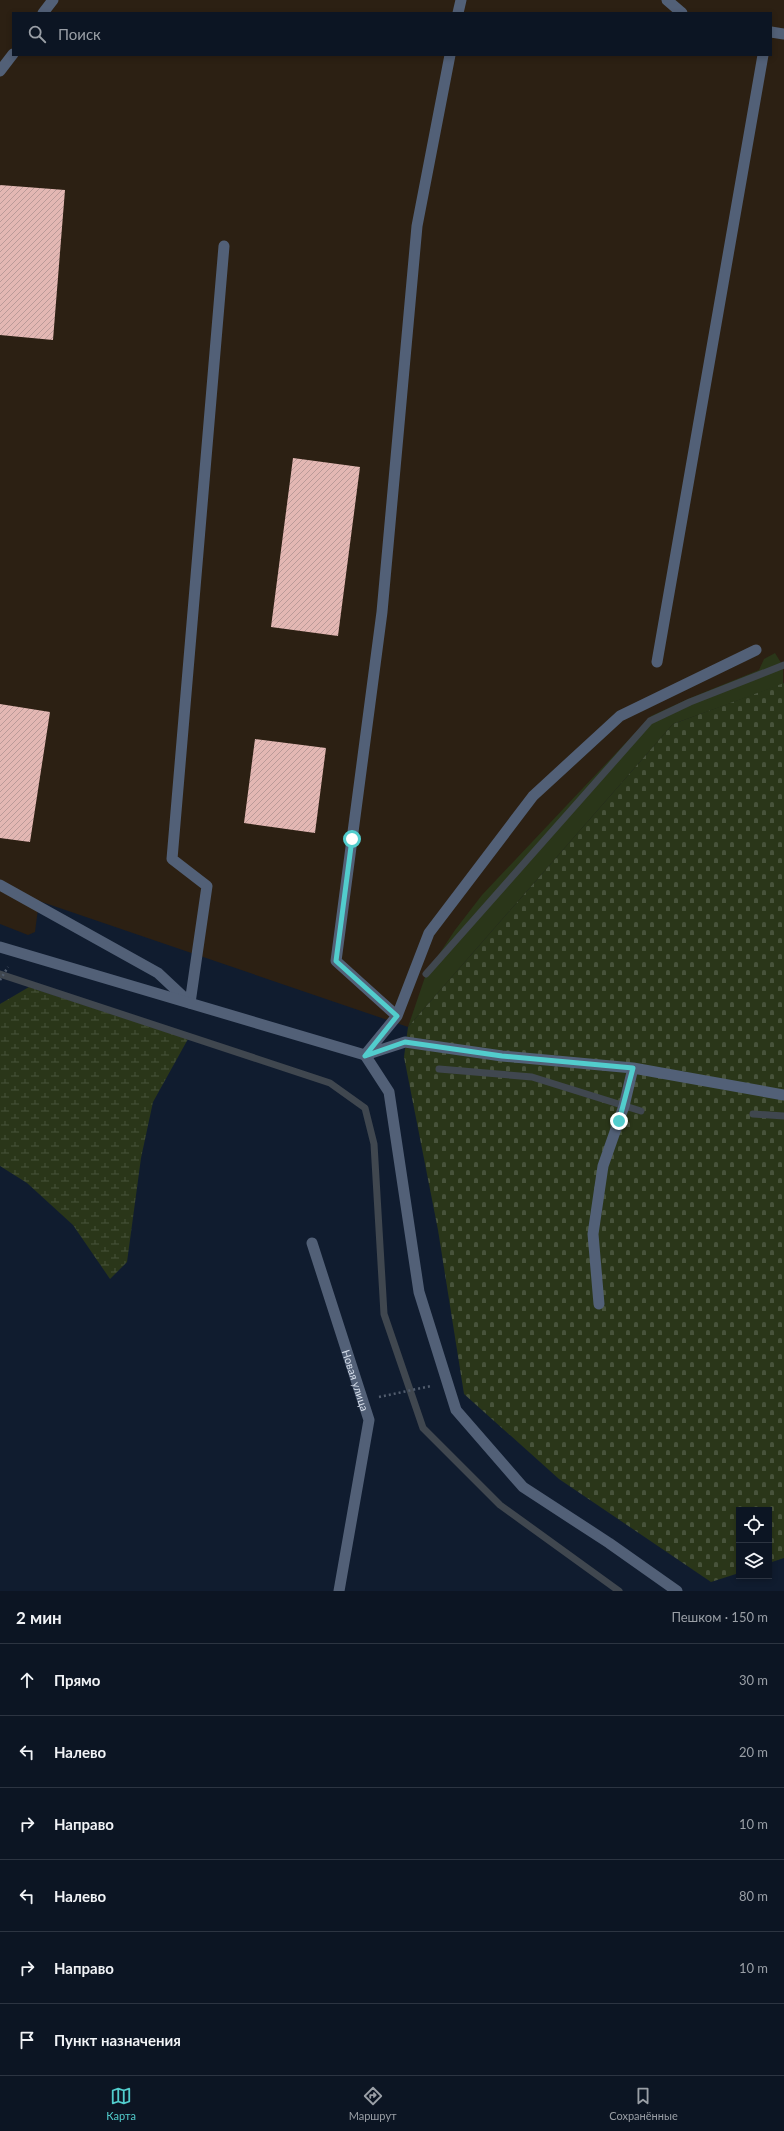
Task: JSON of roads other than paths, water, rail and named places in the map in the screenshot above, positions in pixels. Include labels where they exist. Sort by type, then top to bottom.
[{"type":"street","points":[[44,12],[53,0]]},
{"type":"street","points":[[458,12],[461,0]]},
{"type":"street","points":[[667,0],[681,12]]},
{"type":"street","points":[[772,32],[784,34]]},
{"type":"street","points":[[0,71],[12,55]]},
{"type":"street","points":[[397,1016],[336,961],[382,612],[417,226],[450,56]]},
{"type":"street","points":[[657,662],[763,56]]},
{"type":"street","points":[[190,1003],[206,886],[172,859],[224,246]]},
{"type":"street","points":[[365,1056],[397,1016],[429,934],[533,796],[620,716],[756,650]]},
{"type":"street","points":[[0,884],[158,973],[190,1003]]},
{"type":"street","points":[[0,947],[365,1056],[405,1042],[502,1056],[633,1068],[784,1095]]},
{"type":"street","points":[[365,1056],[389,1092],[419,1292],[456,1410],[523,1487],[609,1543],[677,1591]]},
{"type":"street","points":[[599,1304],[593,1234],[603,1166],[624,1106],[633,1068]]},
{"type":"street","name":"Новая улица","points":[[312,1243],[369,1420],[339,1591]]},
{"type":"waterway","points":[[426,974],[650,721],[690,702],[784,665]]},
{"type":"waterway","points":[[0,974],[330,1083],[365,1108],[374,1144],[384,1314],[423,1428],[500,1505],[619,1591]]},
{"type":"waterway","points":[[439,1069],[532,1077],[641,1111]]},
{"type":"waterway","points":[[753,1114],[784,1116]]}]
